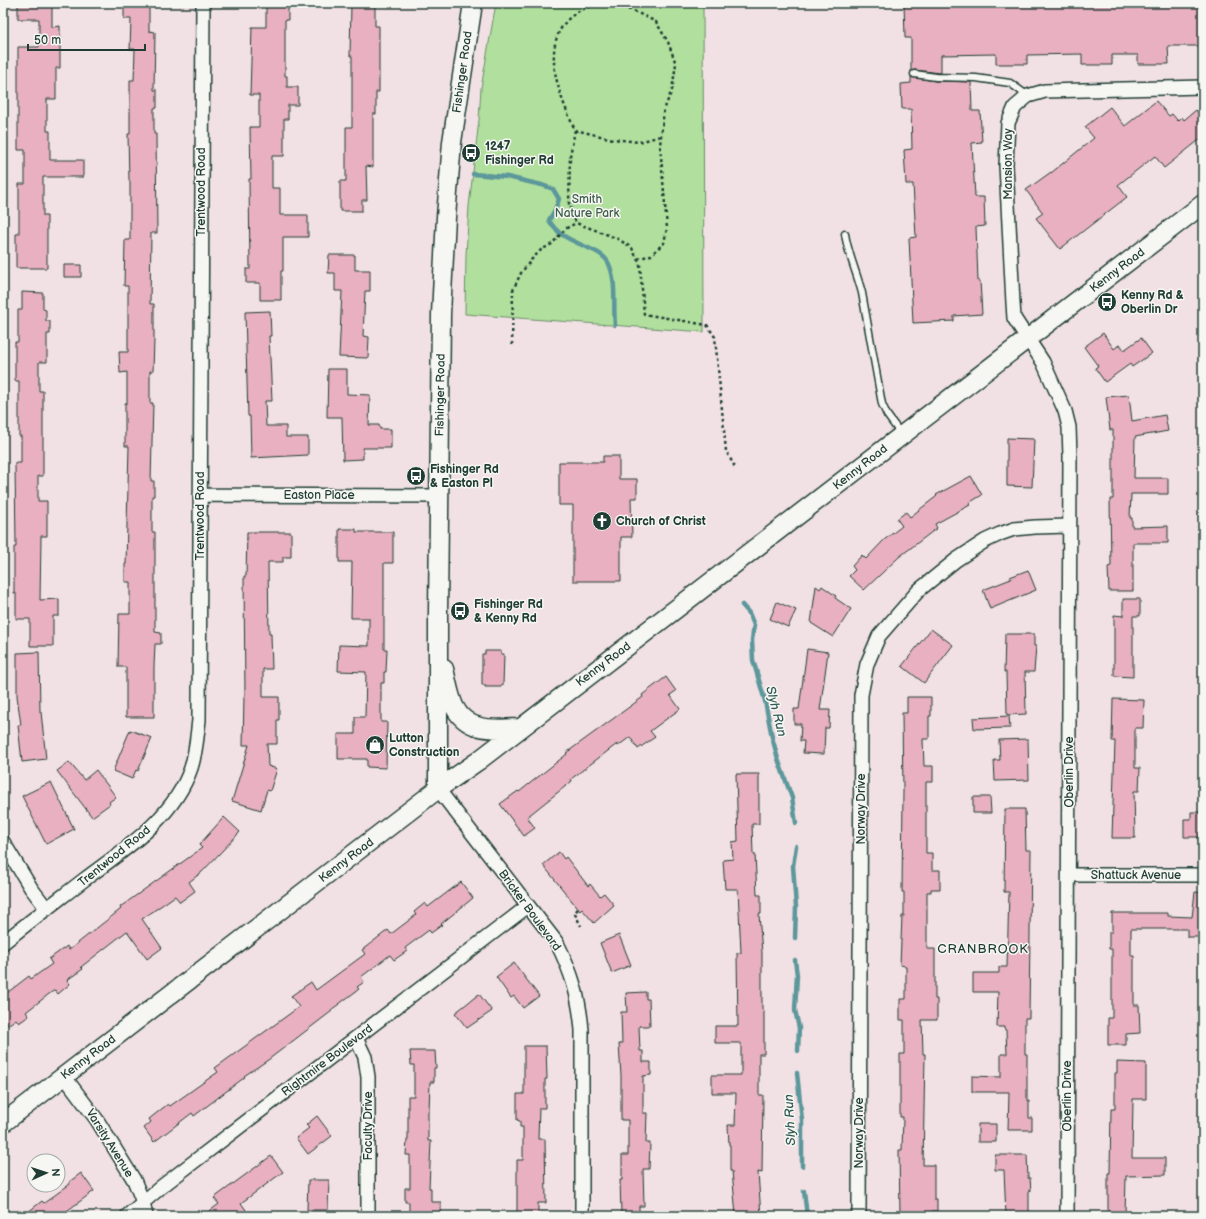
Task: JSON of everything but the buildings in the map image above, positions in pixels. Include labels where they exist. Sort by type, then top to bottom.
[{"type":"main road","name":"Fishinger Road","points":[[438,789],[438,496],[441,314],[446,217],[452,142],[473,3]]},
{"type":"main road","name":"Kenny Road","points":[[3,1123],[438,789],[478,761],[1203,204]]},
{"type":"main road","points":[[438,646],[453,704],[460,716],[472,725],[481,727],[520,728]]},
{"type":"street","name":"Trentwood Road","points":[[3,942],[136,841],[166,811],[182,788],[191,769],[196,746],[199,720],[203,3]]},
{"type":"street","name":"Mansion Way","points":[[1027,339],[1014,318],[1006,165],[1008,123],[1015,107],[1028,96],[1045,91],[1203,87]]},
{"type":"street","name":"Oberlin Drive","points":[[1027,339],[1043,362],[1066,411],[1069,427],[1067,1216]]},
{"type":"street","name":"Easton Place","points":[[200,495],[438,496]]},
{"type":"street","name":"Norway Drive","points":[[859,1216],[861,695],[867,664],[879,636],[919,590],[956,560],[985,541],[1014,529],[1069,526]]},
{"type":"street","name":"Bricker Boulevard","points":[[438,789],[557,944],[575,986],[580,1008],[582,1030],[582,1216]]},
{"type":"street","points":[[3,842],[31,888],[47,909]]},
{"type":"street","name":"Shattuck Avenue","points":[[1069,875],[1203,875]]},
{"type":"street","name":"Rightmire Boulevard","points":[[127,1216],[143,1202],[528,906]]},
{"type":"street","name":"Faculty Drive","points":[[356,1038],[365,1057],[368,1077],[368,1216]]},
{"type":"street","name":"Varsity Avenue","points":[[64,1076],[97,1120],[134,1180],[143,1202],[146,1216]]},
{"type":"lane","points":[[914,74],[936,77],[976,78],[1010,83],[1028,96]]},
{"type":"lane","points":[[845,234],[847,249],[858,275],[862,293],[882,404],[887,415],[901,435]]},
{"type":"path","points":[[576,223],[569,204],[570,156],[575,130],[563,105],[556,84],[554,62],[555,43],[563,25],[574,14],[602,3]]},
{"type":"path","points":[[611,3],[636,12],[656,22],[668,42],[676,64],[672,90],[664,110],[660,145],[667,228],[664,243],[651,255],[637,259]]},
{"type":"path","points":[[575,130],[613,139],[639,142],[661,136]]},
{"type":"path","points":[[512,345],[513,290],[521,273],[531,260],[542,250],[552,244],[565,229],[576,223],[618,239],[632,248],[640,265],[644,314],[707,325],[715,337],[726,451],[736,470]]},
{"type":"path","points":[[578,909],[575,914],[581,926]]},
{"type":"green space","name":"Smith Nature Park","points":[[496,3],[703,3],[704,332],[465,314],[469,206],[479,120],[481,88]]},
{"type":"waterway","name":"Slyh Run","points":[[473,174],[507,177],[553,189],[559,199],[549,220],[555,229],[563,235],[598,253],[605,258],[609,264],[614,286],[615,325]]},
{"type":"waterway","name":"Slyh Run","points":[[742,605],[749,613],[754,625],[752,640],[753,660],[765,701],[778,759],[792,798],[796,823]]},
{"type":"waterway","name":"Slyh Run","points":[[795,938],[796,907],[793,866],[796,846]]},
{"type":"waterway","points":[[795,960],[797,975],[795,1010],[799,1028],[798,1051]]},
{"type":"waterway","name":"Slyh Run","points":[[797,1073],[802,1120],[802,1166]]},
{"type":"waterway","name":"Slyh Run","points":[[804,1191],[807,1216]]},
{"type":"place","name":"1247 Fishinger Rd","points":[[471,153]]},
{"type":"place","name":"Kenny Rd & Oberlin Dr","points":[[1107,302]]},
{"type":"place","name":"Fishinger Rd & Easton Pl","points":[[416,476]]},
{"type":"place","name":"Church of Christ","points":[[602,521]]},
{"type":"place","name":"Fishinger Rd & Kenny Rd","points":[[460,611]]},
{"type":"place","name":"Lutton Construction","points":[[375,745]]},
{"type":"district","name":"CRANBROOK","points":[[983,948]]}]
